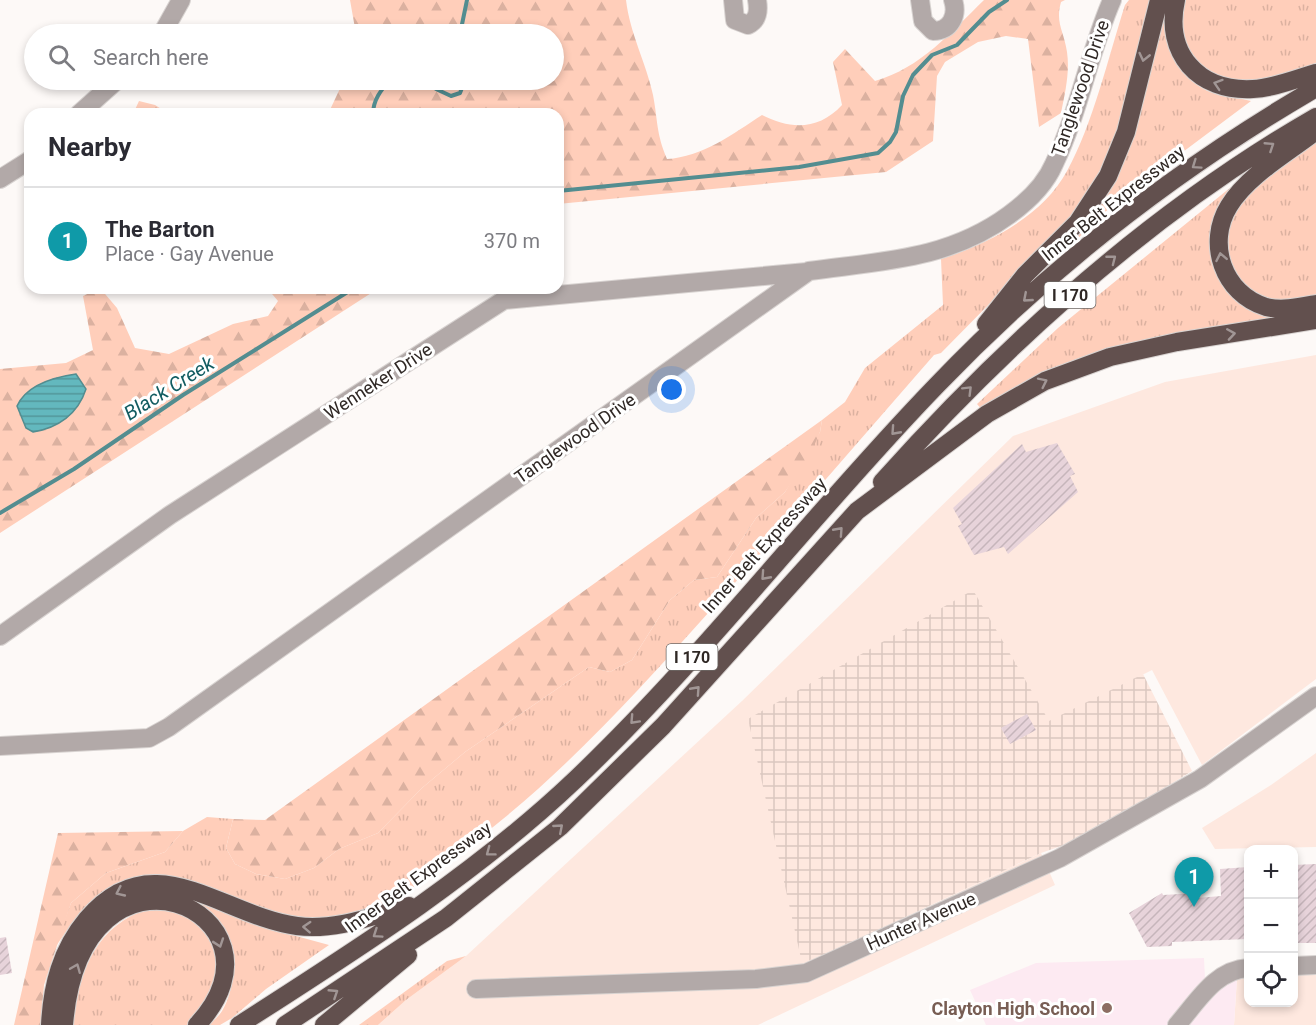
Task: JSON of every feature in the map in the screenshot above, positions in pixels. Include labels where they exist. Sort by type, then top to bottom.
[{"type":"highway","points":[[934,388],[1025,275],[1078,222],[1108,176],[1126,132],[1159,0]]},
{"type":"highway","points":[[1176,0],[1172,16],[1173,36],[1179,52],[1202,78],[1218,85],[1252,89],[1275,86],[1316,73]]},
{"type":"highway","name":"Inner Belt Expressway","points":[[239,1025],[425,901],[502,843],[609,746],[934,388],[1021,303],[1096,240],[1211,154],[1316,88]]},
{"type":"highway","name":"I 170","points":[[285,1025],[485,889],[560,827],[630,762],[955,403],[1060,303],[1174,211],[1316,117]]},
{"type":"highway","points":[[1316,131],[1238,194],[1222,221],[1218,238],[1223,268],[1241,293],[1266,307],[1281,309],[1316,304]]},
{"type":"highway","points":[[857,511],[987,414],[1045,381],[1075,368],[1148,348],[1316,320]]},
{"type":"highway","points":[[50,1025],[55,982],[73,938],[109,897],[130,888],[149,884],[168,884],[189,888],[274,921],[317,927],[361,920],[425,901]]},
{"type":"highway","points":[[324,1025],[485,889]]},
{"type":"highway","points":[[64,1025],[69,986],[76,965],[98,931],[122,909],[138,902],[156,899],[171,900],[189,907],[203,917],[220,942],[225,974],[222,990],[216,1003],[197,1025]]},
{"type":"street","points":[[168,24],[181,0]]},
{"type":"street","points":[[733,0],[735,20],[741,25],[753,22],[758,13],[757,0]]},
{"type":"street","points":[[920,0],[923,21],[933,31],[940,31],[951,23],[955,15],[953,0]]},
{"type":"street","name":"Tanglewood Drive","points":[[0,746],[132,741],[149,738],[169,727],[809,272],[946,249],[967,242],[1018,208],[1034,194],[1054,166],[1112,0]]},
{"type":"street","points":[[86,108],[106,90]]},
{"type":"street","points":[[0,178],[24,163]]},
{"type":"street","name":"Wenneker Drive","points":[[0,636],[170,515],[504,300],[809,272]]},
{"type":"street","name":"Hunter Avenue","points":[[477,989],[756,979],[806,974],[1060,858],[1200,779],[1316,696]]},
{"type":"street","points":[[1298,966],[1316,965]]},
{"type":"street","points":[[1177,1025],[1220,976],[1234,969],[1244,968]]},
{"type":"shaded area","points":[[1316,355],[1316,679],[1202,765],[1152,670],[1049,722],[837,950],[1041,853],[1055,885],[758,1025],[378,1025],[406,1000],[466,956],[742,701],[1013,436],[1165,382]]},
{"type":"shaded area","points":[[973,590],[1049,721],[1143,674],[1192,771],[1084,838],[1041,853],[836,950],[802,963],[748,719]]},
{"type":"shaded area","points":[[1316,753],[1316,847],[1244,845],[1244,848],[1215,849],[1202,828],[1271,785]]},
{"type":"shaded area","name":"Clayton High School","points":[[1204,958],[1205,979],[1237,977],[1234,1025],[986,1025],[970,990],[1036,963]]},
{"type":"shaded area","points":[[1316,974],[1316,1025],[1234,1025],[1237,977],[1244,977],[1244,1007],[1298,1007],[1298,975]]},
{"type":"green space","points":[[350,0],[626,0],[631,25],[650,83],[659,134],[667,159],[705,149],[762,115],[794,125],[814,123],[824,119],[842,105],[833,62],[845,49],[875,81],[892,75],[921,58],[984,0],[1065,0],[1061,2],[1059,16],[1068,60],[1061,113],[1039,127],[1028,39],[1006,36],[978,42],[945,62],[937,76],[933,141],[886,172],[564,203],[564,108],[331,108],[339,90],[564,90],[564,24],[354,24]]},
{"type":"green space","points":[[1129,0],[1150,0],[1116,136],[1104,167],[1063,229],[941,353],[934,355],[766,548],[627,701],[571,759],[511,813],[405,892],[379,907],[362,913],[343,918],[306,919],[255,906],[204,885],[179,878],[154,875],[128,879],[102,892],[82,911],[54,949],[71,903],[106,873],[165,852],[183,831],[207,817],[233,819],[226,848],[235,864],[256,874],[285,879],[314,868],[339,849],[378,833],[422,788],[465,752],[589,667],[610,672],[632,660],[670,600],[694,580],[717,577],[756,518],[785,492],[820,432],[822,420],[845,402],[865,368],[943,305],[941,259],[977,245],[1013,226],[1044,202],[1057,187],[1085,133],[1125,5]]},
{"type":"green space","points":[[1184,0],[1316,0],[1316,63],[1290,76],[1259,83],[1229,80],[1216,75],[1193,59],[1185,47],[1181,33]]},
{"type":"green space","points":[[1165,17],[1173,54],[1186,75],[1195,84],[1223,96],[1251,101],[1116,202],[1073,243],[1071,240],[1089,219],[1115,181],[1161,18]]},
{"type":"green space","points":[[139,101],[160,108],[136,108]]},
{"type":"green space","points":[[1316,141],[1316,299],[1280,303],[1250,291],[1230,268],[1226,231],[1241,197]]},
{"type":"green space","points":[[1231,187],[1233,191],[1214,263],[1283,318],[1147,341],[983,411],[977,404],[1058,328]]},
{"type":"green space","points":[[105,294],[117,308],[135,348],[169,354],[233,324],[268,316],[278,301],[272,294],[370,294],[0,533],[0,369],[66,363],[93,350],[83,296]]},
{"type":"green space","points":[[822,420],[820,432],[810,455],[785,492],[756,518],[717,577],[694,580],[670,600],[632,660],[610,672],[589,667],[465,752],[422,788],[378,833],[339,849],[314,868],[285,879],[256,874],[235,864],[226,848],[233,819],[265,820]]},
{"type":"green space","points":[[183,831],[165,852],[106,873],[71,903],[44,985],[41,1025],[14,1025],[58,833]]},
{"type":"green space","points":[[197,901],[256,925],[329,945],[266,989],[232,1018],[220,1025],[209,1025],[221,1013],[229,997],[232,968],[224,939],[217,926],[197,904]]},
{"type":"green space","points":[[150,908],[173,910],[195,920],[205,931],[215,953],[218,975],[192,1025],[71,1025],[85,969],[93,953],[115,927],[131,916]]},
{"type":"green space","points":[[466,956],[406,1000],[378,1025],[359,1025],[447,961]]},
{"type":"water","points":[[76,374],[86,389],[72,413],[59,423],[42,430],[33,432],[26,428],[17,406],[27,392],[42,383]]},
{"type":"building","points":[[1057,443],[1075,474],[1070,476],[1078,492],[1008,554],[1004,547],[974,555],[958,526],[962,524],[953,508],[1022,444],[1026,452]]},
{"type":"building","points":[[1027,714],[1036,730],[1010,744],[1001,728]]},
{"type":"building","points":[[1316,864],[1316,943],[1298,943],[1298,865]]},
{"type":"building","points":[[1244,867],[1244,939],[1172,942],[1172,946],[1147,947],[1129,913],[1162,893],[1163,895],[1197,893],[1197,898],[1221,896],[1220,869]]},
{"type":"building","points":[[6,937],[12,973],[0,975],[0,938]]},
{"type":"waterway","name":"Black Creek","points":[[462,24],[467,0]]},
{"type":"waterway","points":[[564,190],[799,167],[878,153],[890,142],[896,132],[903,96],[913,75],[932,55],[957,45],[989,12],[1007,0]]},
{"type":"waterway","name":"Black Creek","points":[[373,108],[382,90]]},
{"type":"waterway","name":"Black Creek","points":[[438,90],[451,96],[460,93],[461,90]]},
{"type":"waterway","name":"Black Creek","points":[[0,513],[74,469],[183,395],[344,294]]},
{"type":"place","name":"The Barton","points":[[1194,907]]},
{"type":"place","name":"Clayton High School","points":[[1107,1008]]}]
